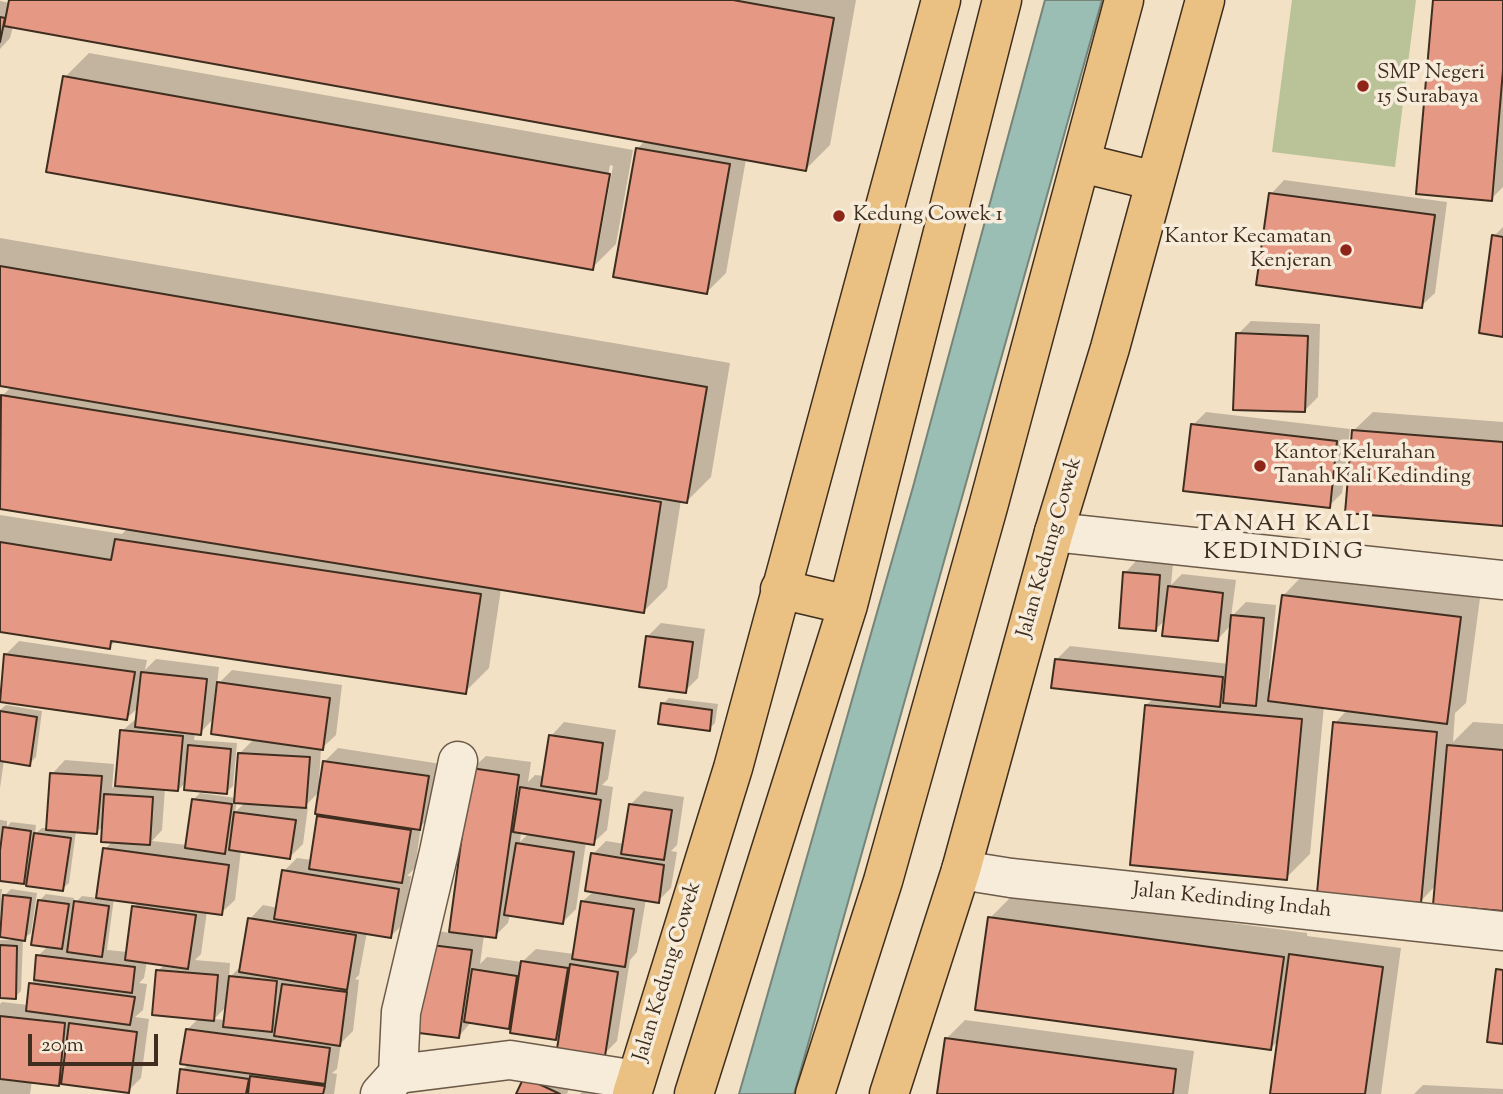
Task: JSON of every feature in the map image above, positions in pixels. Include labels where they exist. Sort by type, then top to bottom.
[{"type":"main road","name":"Jalan Kedung Cowek","points":[[634,1087],[733,768],[941,0]]},
{"type":"main road","points":[[694,1094],[848,606],[1002,0]]},
{"type":"main road","points":[[815,1094],[883,881],[1082,163],[1124,0]]},
{"type":"main road","name":"Jalan Kedung Cowek","points":[[889,1094],[961,870],[1054,532],[1110,348],[1205,0]]},
{"type":"main road","points":[[1082,163],[1155,181]]},
{"type":"main road","points":[[780,589],[848,606]]},
{"type":"street","points":[[1054,532],[1503,580]]},
{"type":"street","points":[[458,761],[401,1013],[389,1084],[510,1060],[634,1087]]},
{"type":"street","name":"Jalan Kedinding Indah","points":[[961,870],[1011,878],[1503,932]]},
{"type":"green space","points":[[1292,0],[1416,0],[1395,167],[1272,152]]},
{"type":"water","points":[[1045,0],[1102,0],[794,1094],[739,1094],[913,487]]},
{"type":"building","points":[[9,0],[733,0],[834,18],[806,171],[4,26]]},
{"type":"building","points":[[1433,0],[1503,0],[1503,70],[1492,201],[1416,194]]},
{"type":"building","points":[[0,17],[5,18],[0,42]]},
{"type":"building","points":[[63,76],[610,174],[593,270],[46,172]]},
{"type":"building","points":[[636,148],[730,164],[707,294],[613,277]]},
{"type":"building","name":"Kantor Kecamatan Kenjeran","points":[[1269,193],[1435,215],[1422,308],[1256,285]]},
{"type":"building","points":[[1492,235],[1503,237],[1503,337],[1479,333]]},
{"type":"building","points":[[0,266],[707,387],[687,503],[0,386]]},
{"type":"building","points":[[1236,333],[1308,336],[1305,412],[1233,410]]},
{"type":"building","points":[[1,395],[661,502],[644,613],[0,509]]},
{"type":"building","name":"Kantor Kelurahan Tanah Kali Kedinding","points":[[1191,424],[1337,441],[1330,508],[1183,491]]},
{"type":"building","points":[[1352,430],[1503,442],[1503,526],[1345,513]]},
{"type":"building","points":[[115,539],[481,594],[466,694],[111,641],[110,649],[0,632],[0,542],[111,560]]},
{"type":"building","points":[[1123,572],[1160,575],[1156,631],[1119,628]]},
{"type":"building","points":[[1168,586],[1223,593],[1218,641],[1162,636]]},
{"type":"building","points":[[1282,595],[1461,617],[1447,724],[1268,701]]},
{"type":"building","points":[[1231,615],[1264,618],[1256,706],[1223,703]]},
{"type":"building","points":[[646,636],[693,642],[686,693],[639,687]]},
{"type":"building","points":[[4,654],[135,672],[127,720],[0,702]]},
{"type":"building","points":[[1055,659],[1223,677],[1220,707],[1051,688]]},
{"type":"building","points":[[141,672],[207,679],[201,735],[135,727]]},
{"type":"building","points":[[217,682],[330,698],[323,750],[211,734]]},
{"type":"building","points":[[661,703],[712,710],[710,731],[658,724]]},
{"type":"building","points":[[1145,705],[1302,719],[1287,880],[1130,865]]},
{"type":"building","points":[[0,711],[37,717],[30,766],[0,761]]},
{"type":"building","points":[[1333,722],[1437,732],[1421,903],[1317,893]]},
{"type":"building","points":[[120,730],[183,736],[178,791],[115,786]]},
{"type":"building","points":[[549,735],[603,743],[596,794],[541,786]]},
{"type":"building","points":[[188,745],[231,749],[227,794],[184,790]]},
{"type":"building","points":[[1447,745],[1503,750],[1503,911],[1433,905]]},
{"type":"building","points":[[238,753],[310,757],[306,808],[234,803]]},
{"type":"building","points":[[323,761],[429,776],[420,830],[315,814]]},
{"type":"building","points":[[471,768],[519,775],[496,938],[449,932]]},
{"type":"building","points":[[50,773],[102,776],[97,834],[46,830]]},
{"type":"building","points":[[520,787],[601,800],[594,845],[513,832]]},
{"type":"building","points":[[104,794],[153,797],[150,845],[101,842]]},
{"type":"building","points":[[192,799],[232,804],[225,854],[185,848]]},
{"type":"building","points":[[629,804],[672,810],[664,860],[621,854]]},
{"type":"building","points":[[234,812],[296,820],[290,859],[229,850]]},
{"type":"building","points":[[317,816],[411,830],[402,883],[309,869]]},
{"type":"building","points":[[3,827],[31,831],[24,884],[0,881]]},
{"type":"building","points":[[34,833],[71,838],[63,891],[26,886]]},
{"type":"building","points":[[516,843],[574,852],[563,924],[504,915]]},
{"type":"building","points":[[103,848],[229,865],[222,915],[96,898]]},
{"type":"building","points":[[591,853],[664,865],[659,903],[585,891]]},
{"type":"building","points":[[282,870],[399,889],[391,938],[274,919]]},
{"type":"building","points":[[3,895],[31,898],[25,941],[0,937]]},
{"type":"building","points":[[38,900],[69,904],[62,949],[31,945]]},
{"type":"building","points":[[74,901],[109,906],[102,957],[67,952]]},
{"type":"building","points":[[581,901],[634,909],[625,967],[572,959]]},
{"type":"building","points":[[132,906],[196,915],[188,969],[125,960]]},
{"type":"building","points":[[988,917],[1284,957],[1271,1050],[975,1010]]},
{"type":"building","points":[[248,918],[356,935],[347,990],[239,972]]},
{"type":"building","points":[[423,944],[472,950],[459,1038],[411,1032]]},
{"type":"building","points":[[0,945],[17,946],[16,999],[0,998]]},
{"type":"building","points":[[1289,954],[1383,967],[1365,1094],[1270,1094]]},
{"type":"building","points":[[36,955],[135,967],[132,993],[34,980]]},
{"type":"building","points":[[521,961],[568,968],[556,1040],[510,1033]]},
{"type":"building","points":[[570,964],[618,972],[605,1056],[557,1049]]},
{"type":"building","points":[[472,969],[517,976],[509,1029],[464,1022]]},
{"type":"building","points":[[1496,969],[1503,970],[1503,1044],[1487,1042]]},
{"type":"building","points":[[156,970],[218,975],[214,1021],[152,1015]]},
{"type":"building","points":[[229,976],[277,981],[272,1032],[223,1027]]},
{"type":"building","points":[[29,983],[135,997],[130,1025],[26,1011]]},
{"type":"building","points":[[282,984],[347,992],[340,1046],[274,1036]]},
{"type":"building","points":[[0,1016],[65,1023],[59,1086],[0,1079]]},
{"type":"building","points":[[69,1023],[137,1032],[129,1093],[61,1084]]},
{"type":"building","points":[[186,1029],[330,1048],[325,1084],[180,1064]]},
{"type":"building","points":[[945,1038],[1176,1069],[1173,1094],[937,1094]]},
{"type":"building","points":[[180,1069],[249,1079],[246,1094],[177,1094]]},
{"type":"building","points":[[250,1076],[325,1086],[323,1094],[248,1094]]},
{"type":"building","points":[[524,1077],[560,1094],[516,1094]]},
{"type":"place","name":"SMP Negeri 15 Surabaya","points":[[1363,86]]},
{"type":"place","name":"Kedung Cowek 1","points":[[839,216]]},
{"type":"place","name":"Kantor Kecamatan Kenjeran","points":[[1346,250]]},
{"type":"place","name":"Kantor Kelurahan Tanah Kali Kedinding","points":[[1260,466]]},
{"type":"district","name":"TANAH KALI KEDINDING","points":[[1284,540]]}]
